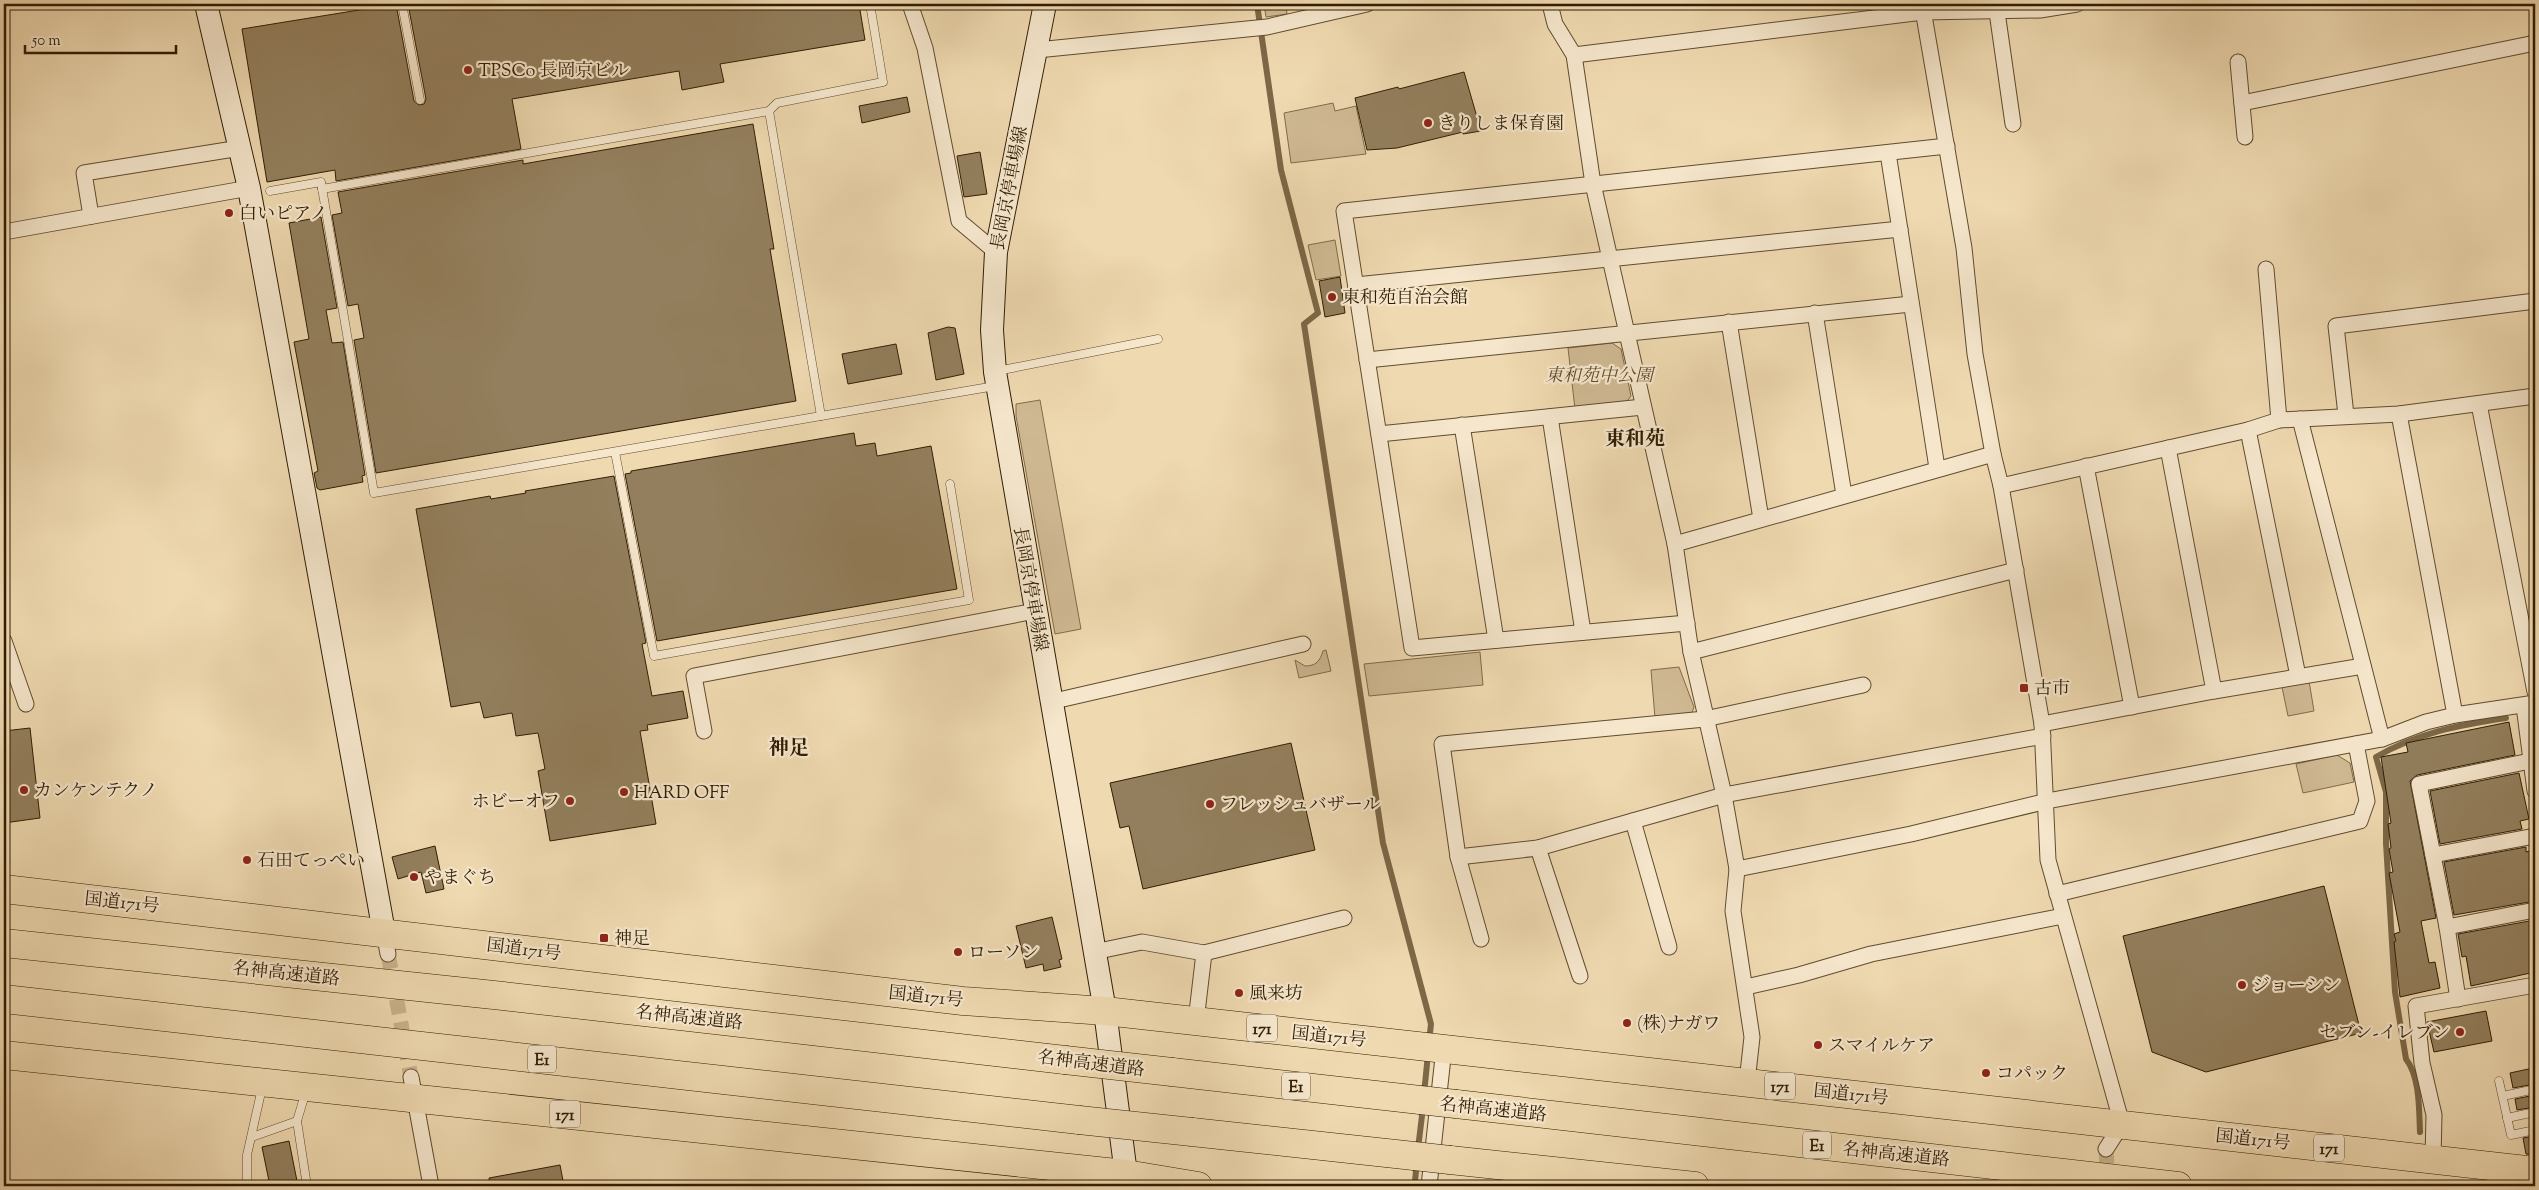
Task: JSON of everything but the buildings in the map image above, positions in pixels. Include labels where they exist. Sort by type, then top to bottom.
[{"type":"highway","name":"国道171号","points":[[4,889],[386,943],[963,1000],[1104,1011],[2535,1171]]},
{"type":"highway","name":"名神高速道路","points":[[4,943],[513,997],[2178,1186]]},
{"type":"highway","name":"E1","points":[[4,999],[1079,1120],[1695,1186]]},
{"type":"highway","name":"171","points":[[4,1055],[306,1089],[413,1088],[695,1127],[1126,1174],[1198,1186]]},
{"type":"main road","points":[[206,4],[240,148],[259,189],[386,943]]},
{"type":"main road","name":"長岡京停車場線","points":[[1045,4],[996,252],[992,330],[996,379],[1104,1011],[1126,1174]]},
{"type":"street","points":[[910,4],[925,48],[959,221],[996,252]]},
{"type":"street","points":[[1037,50],[1261,28],[1317,9],[1367,4]]},
{"type":"street","points":[[1550,4],[1555,24],[1574,55],[1593,184],[1675,544],[1691,652],[1724,795],[1737,869],[1733,912],[1746,987],[1752,1037],[1747,1082]]},
{"type":"street","points":[[1574,55],[1923,8],[1997,12],[2040,10],[2077,4]]},
{"type":"street","points":[[1923,8],[1964,248],[1975,354],[2016,570],[2042,730],[2047,801],[2048,860],[2122,1124],[2106,1150]]},
{"type":"street","points":[[1997,12],[2013,124]]},
{"type":"street","points":[[2242,103],[2535,43]]},
{"type":"street","points":[[2238,62],[2245,137]]},
{"type":"street","points":[[1686,623],[1412,648],[1344,211],[1947,146]]},
{"type":"street","points":[[91,216],[84,173],[240,148]]},
{"type":"street","points":[[1888,153],[1936,468]]},
{"type":"street","points":[[4,232],[259,189]]},
{"type":"street","points":[[1356,285],[1900,229]]},
{"type":"street","points":[[2266,269],[2279,420]]},
{"type":"street","points":[[2346,415],[2336,326],[2535,301]]},
{"type":"street","points":[[1367,360],[1911,304]]},
{"type":"street","points":[[1815,313],[1844,495]]},
{"type":"street","points":[[1729,322],[1761,519]]},
{"type":"street","points":[[2001,486],[2248,430],[2279,420],[2346,415],[2399,414],[2535,396]]},
{"type":"street","points":[[2479,404],[2535,692]]},
{"type":"street","points":[[1379,434],[1644,407]]},
{"type":"street","points":[[2399,414],[2456,715]]},
{"type":"street","points":[[1550,416],[1583,632]]},
{"type":"street","points":[[2300,419],[2382,739]]},
{"type":"street","points":[[1462,425],[1496,640]]},
{"type":"street","points":[[2248,430],[2298,676]]},
{"type":"street","points":[[2168,448],[2214,692]]},
{"type":"street","points":[[1675,544],[1936,468],[1993,454]]},
{"type":"street","points":[[2086,466],[2132,707]]},
{"type":"street","points":[[1691,652],[2016,570]]},
{"type":"street","points":[[704,731],[694,676],[1035,611]]},
{"type":"street","points":[[4,641],[7,660],[26,704]]},
{"type":"street","points":[[1050,702],[1303,644]]},
{"type":"street","points":[[1458,857],[1538,848],[1724,795],[2042,730],[2132,707],[2298,676],[2363,666]]},
{"type":"street","points":[[1481,940],[1458,857],[1442,744],[1705,719],[1864,685]]},
{"type":"street","points":[[1737,869],[1911,834],[2047,801],[2382,739],[2426,722],[2456,715],[2529,704],[2530,761],[2535,791]]},
{"type":"street","points":[[2057,894],[2360,822],[2367,801],[2356,744]]},
{"type":"street","points":[[2458,999],[2447,928],[2420,784],[2530,761]]},
{"type":"street","points":[[1633,821],[1669,946]]},
{"type":"street","points":[[2433,855],[2535,836]]},
{"type":"street","points":[[1538,848],[1580,976]]},
{"type":"street","points":[[2447,928],[2535,910]]},
{"type":"street","points":[[1746,987],[1799,976],[1871,954],[2063,916]]},
{"type":"street","points":[[1094,952],[1142,942],[1204,953],[1344,918]]},
{"type":"street","points":[[1196,1021],[1204,953]]},
{"type":"street","points":[[2433,1159],[2434,1115],[2422,1063],[2416,1006],[2535,985]]},
{"type":"street","points":[[1429,1186],[1434,1047]]},
{"type":"street","points":[[413,1088],[431,1186]]},
{"type":"lane","points":[[402,4],[420,100]]},
{"type":"lane","points":[[322,189],[769,111],[777,103],[883,82],[870,4]]},
{"type":"lane","points":[[769,111],[821,416]]},
{"type":"lane","points":[[259,189],[321,182],[374,493],[821,416],[996,379],[1158,339]]},
{"type":"lane","points":[[615,452],[654,656],[970,600],[950,484]]},
{"type":"lane","points":[[2500,1081],[2511,1135],[2535,1130]]},
{"type":"lane","points":[[247,1186],[247,1156],[263,1084]]},
{"type":"lane","points":[[306,1089],[297,1121],[307,1186]]},
{"type":"lane","points":[[2503,1096],[2535,1089]]},
{"type":"lane","points":[[2507,1118],[2535,1112]]},
{"type":"lane","points":[[252,1137],[297,1121]]},
{"type":"green space","points":[[1264,4],[1286,4],[1287,14],[1266,17]]},
{"type":"green space","points":[[1333,103],[1335,111],[1356,106],[1366,154],[1291,163],[1284,113]]},
{"type":"green space","points":[[1335,240],[1341,276],[1316,280],[1308,245]]},
{"type":"green space","name":"東和苑中公園","points":[[1612,343],[1621,349],[1631,396],[1625,404],[1575,409],[1568,348]]},
{"type":"green space","points":[[1040,400],[1081,629],[1055,634],[1016,416],[1016,404]]},
{"type":"green space","points":[[1326,650],[1331,671],[1299,678],[1295,660],[1305,666],[1312,665],[1317,662],[1323,651]]},
{"type":"green space","points":[[1480,652],[1483,685],[1369,696],[1364,664]]},
{"type":"green space","points":[[1679,667],[1694,707],[1691,715],[1655,718],[1651,670]]},
{"type":"green space","points":[[2309,681],[2314,711],[2288,716],[2282,687]]},
{"type":"green space","points":[[2337,755],[2350,763],[2354,782],[2303,793],[2296,764]]},
{"type":"waterway","points":[[1257,4],[1281,170],[1318,313],[1304,324],[1383,843],[1431,1024],[1429,1042]]},
{"type":"waterway","points":[[2420,1132],[2416,1084],[2411,1066],[2406,1059],[2395,992],[2386,843],[2386,792],[2376,757],[2407,742],[2439,731],[2506,718]]},
{"type":"waterway","points":[[1424,1094],[1428,1054]]},
{"type":"waterway","points":[[1418,1149],[1423,1107]]},
{"type":"waterway","points":[[1415,1181],[1417,1161]]},
{"type":"tunnel","points":[[388,954],[411,1077]]},
{"type":"tunnel","points":[[2106,1149],[2108,1183]]},
{"type":"place","name":"TPSCo 長岡京ビル","points":[[468,70]]},
{"type":"place","name":"きりしま保育園","points":[[1428,123]]},
{"type":"place","name":"白いピアノ","points":[[229,213]]},
{"type":"place","name":"東和苑自治会館","points":[[1332,297]]},
{"type":"place","name":"古市","points":[[2024,688]]},
{"type":"place","name":"カンケンテクノ","points":[[24,790]]},
{"type":"place","name":"HARD OFF","points":[[624,792]]},
{"type":"place","name":"ホビーオフ","points":[[570,801]]},
{"type":"place","name":"フレッシュバザール","points":[[1210,804]]},
{"type":"place","name":"石田てっぺい","points":[[247,860]]},
{"type":"place","name":"やまぐち","points":[[414,877]]},
{"type":"place","name":"神足","points":[[604,938]]},
{"type":"place","name":"ローソン","points":[[958,952]]},
{"type":"place","name":"ジョーシン","points":[[2242,985]]},
{"type":"place","name":"風来坊","points":[[1239,993]]},
{"type":"place","name":"(株)ナガワ","points":[[1627,1023]]},
{"type":"place","name":"セブン-イレブン","points":[[2460,1032]]},
{"type":"place","name":"スマイルケア","points":[[1818,1045]]},
{"type":"place","name":"コパック","points":[[1986,1073]]},
{"type":"district","name":"東和苑","points":[[1635,438]]},
{"type":"district","name":"神足","points":[[789,747]]}]
